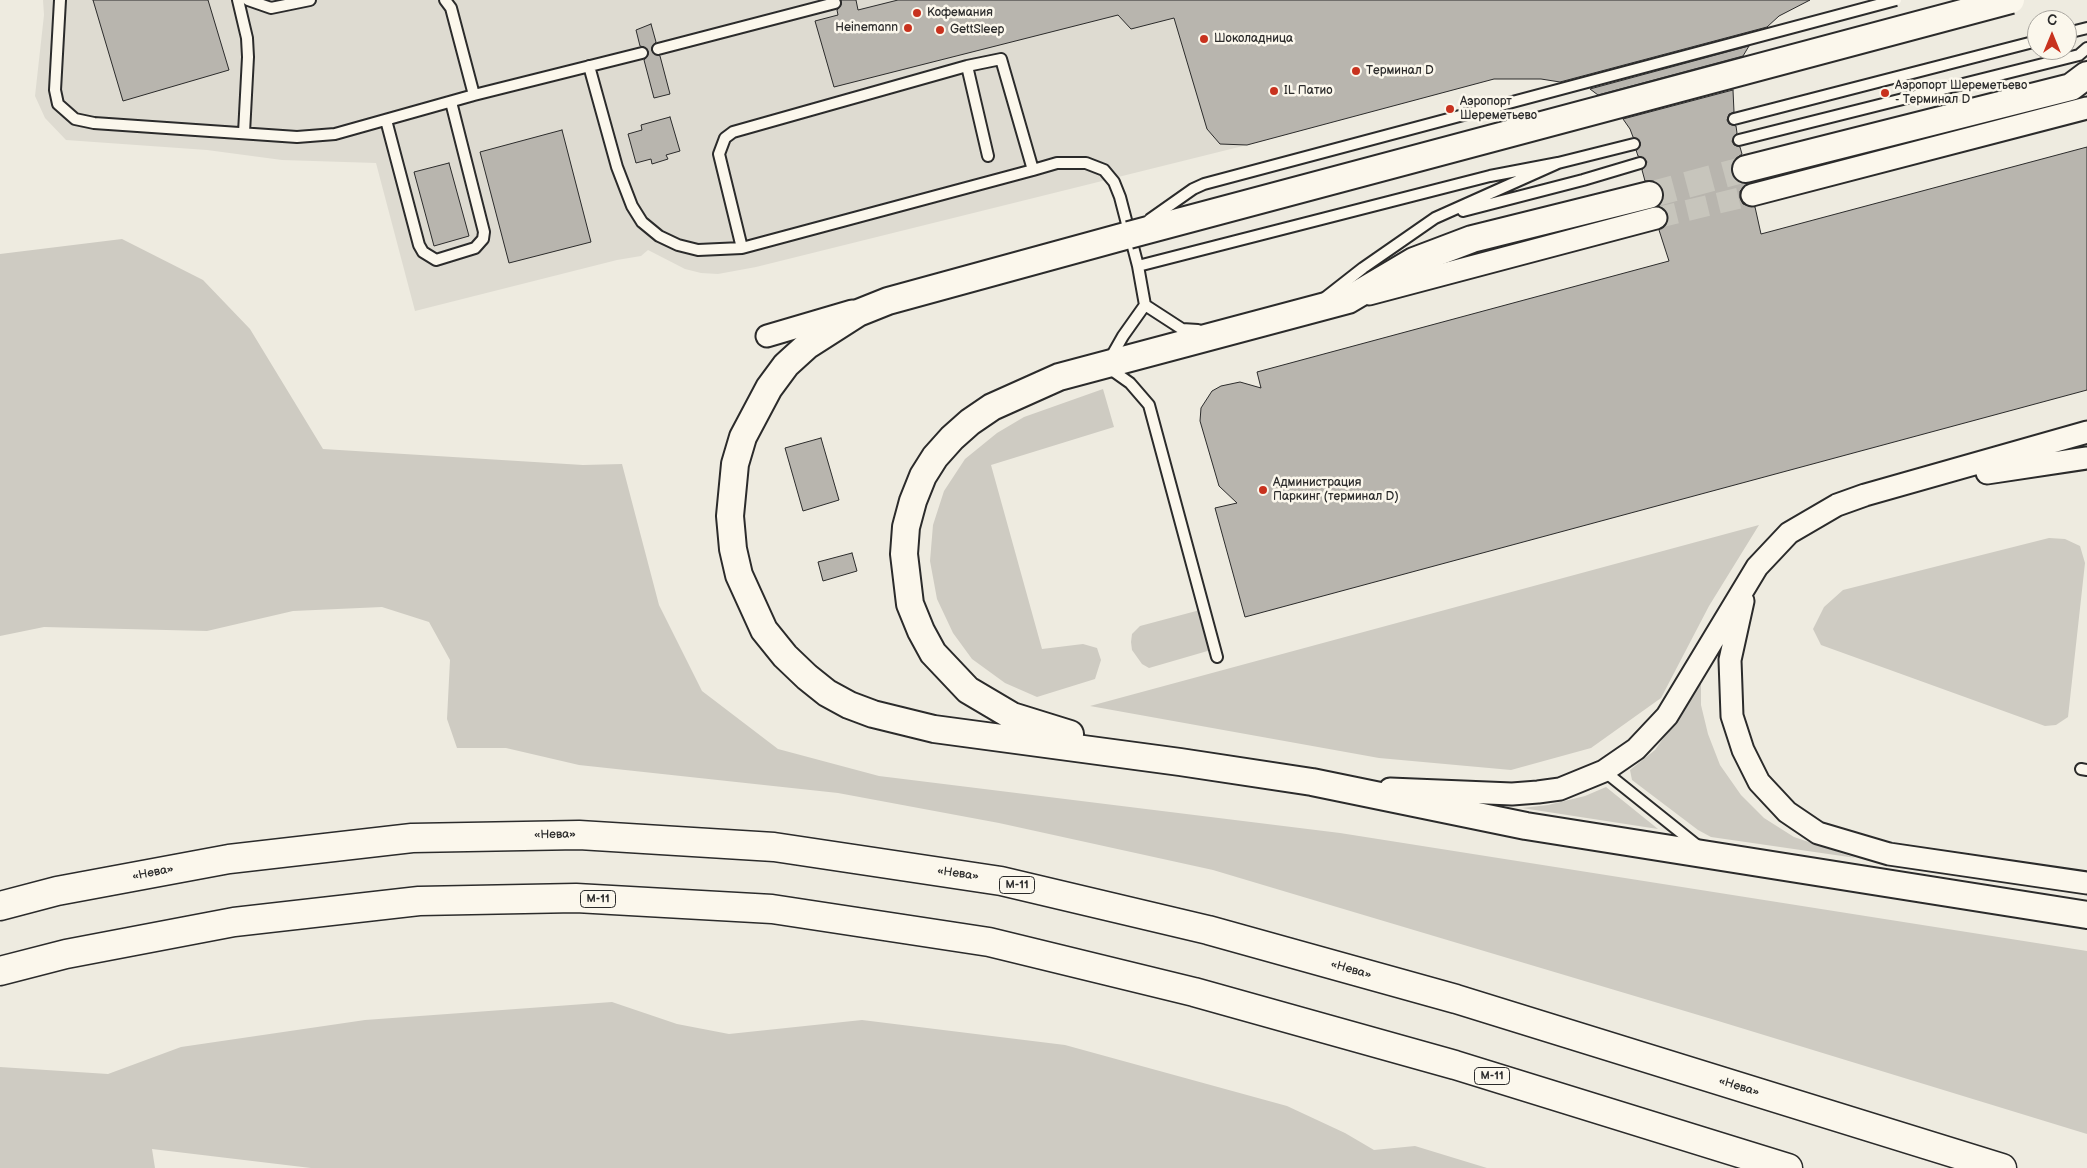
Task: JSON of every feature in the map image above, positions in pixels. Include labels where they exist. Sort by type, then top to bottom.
[{"type":"highway","name":"«Нева»","points":[[0,906],[57,891],[229,858],[412,838],[580,835],[774,847],[1001,881],[1208,930],[1456,999],[2002,1168]]},
{"type":"highway","name":"М-11","points":[[0,971],[66,954],[234,922],[419,901],[576,898],[772,909],[989,942],[1194,992],[1455,1065],[1788,1168]]},
{"type":"street","points":[[766,336],[1129,235],[2011,0]]},
{"type":"street","points":[[1746,169],[2082,82]]},
{"type":"street","points":[[1752,195],[2087,108]]},
{"type":"street","points":[[1180,762],[1044,728],[1012,716],[968,690],[939,659],[921,631],[910,604],[904,554],[906,527],[913,501],[923,476],[935,457],[970,422],[992,407],[1059,377],[1348,300],[1414,261],[1472,238],[1653,207]]},
{"type":"street","points":[[888,301],[858,313],[808,345],[786,365],[769,388],[743,437],[735,464],[731,492],[730,523],[732,548],[739,575],[764,630],[785,656],[807,677],[849,705],[900,722],[934,729],[1312,782],[1373,788],[1512,794],[1560,789],[1604,771],[1636,749],[1667,716],[1747,583],[1771,550],[1789,533],[1811,518],[1836,505],[2087,432]]},
{"type":"street","points":[[1917,482],[2087,458]]},
{"type":"street","points":[[1747,583],[1730,660],[1732,716],[1742,750],[1759,782],[1787,812],[1818,832],[1889,854],[2087,883]]},
{"type":"street","points":[[1312,782],[1526,826],[2087,915]]},
{"type":"lane","points":[[60,0],[55,90],[58,104],[75,119],[94,123],[307,137],[335,134],[474,95],[642,53]]},
{"type":"lane","points":[[238,0],[247,38],[244,134]]},
{"type":"lane","points":[[248,0],[271,8],[310,0]]},
{"type":"lane","points":[[445,0],[451,8],[474,95]]},
{"type":"lane","points":[[1129,235],[1193,189],[1204,184],[1896,0]]},
{"type":"lane","points":[[658,49],[835,3]]},
{"type":"lane","points":[[1734,119],[2027,44]]},
{"type":"lane","points":[[1739,140],[2078,55],[2087,48]]},
{"type":"lane","points":[[742,248],[719,154],[725,138],[733,132],[967,66],[1001,59],[1033,170]]},
{"type":"lane","points":[[589,66],[617,166],[632,206],[642,222],[659,236],[678,245],[698,250],[742,248],[1057,162],[1072,161],[1086,163],[1104,170],[1114,182],[1120,198],[1138,266],[1145,305],[1123,336],[1106,366],[1130,384],[1149,406],[1217,657]]},
{"type":"lane","points":[[967,66],[988,156]]},
{"type":"lane","points":[[386,120],[419,245],[423,252],[436,260],[475,248],[483,240],[484,232],[451,102]]},
{"type":"lane","points":[[1138,266],[1490,176],[1558,164],[1634,144]]},
{"type":"lane","points":[[1435,218],[1583,180],[1640,163]]},
{"type":"lane","points":[[1145,305],[1182,329],[1240,329],[1328,296],[1362,268],[1435,218],[1558,164]]},
{"type":"lane","points":[[1604,771],[1712,857]]},
{"type":"shaded area","points":[[43,0],[1789,0],[1247,145],[756,267],[718,274],[701,273],[685,269],[648,250],[641,256],[617,260],[415,311],[376,163],[282,160],[207,150],[66,140],[45,118],[35,96],[44,15]]},
{"type":"shaded area","points":[[122,239],[203,280],[250,329],[323,449],[583,465],[622,464],[659,605],[702,691],[778,749],[879,776],[1340,833],[2087,951],[2087,1134],[1715,1020],[1213,870],[999,823],[838,793],[579,765],[506,748],[457,748],[447,719],[450,660],[429,622],[382,607],[293,611],[207,631],[44,627],[0,636],[0,254]]},
{"type":"shaded area","points":[[1103,389],[1114,427],[991,465],[1042,649],[1083,644],[1097,648],[1101,660],[1095,679],[1037,697],[1005,683],[972,659],[953,633],[937,599],[930,561],[933,525],[944,491],[965,459],[997,433],[1024,417]]},
{"type":"shaded area","points":[[1759,525],[1709,606],[1661,698],[1591,748],[1511,770],[1379,758],[1090,706]]},
{"type":"shaded area","points":[[2049,538],[2065,539],[2080,546],[2085,563],[2068,717],[2056,725],[2045,726],[1821,645],[1813,629],[1824,607],[1843,590]]},
{"type":"shaded area","points":[[1200,610],[1211,650],[1149,668],[1142,664],[1132,650],[1131,642],[1132,634],[1140,626]]},
{"type":"shaded area","points":[[1701,675],[1701,705],[1708,734],[1720,765],[1741,795],[1764,818],[1794,837],[1856,858],[1711,837],[1698,830],[1632,780],[1630,770],[1655,750],[1679,716]]},
{"type":"shaded area","points":[[1606,787],[1658,829],[1522,808],[1548,805],[1585,796]]},
{"type":"shaded area","points":[[612,1002],[677,1024],[729,1034],[862,1020],[1065,1045],[1287,1106],[1345,1133],[1374,1150],[1415,1146],[1487,1168],[311,1168],[152,1149],[155,1168],[0,1168],[0,1067],[108,1074],[181,1047],[365,1020]]},
{"type":"building","points":[[93,0],[208,0],[229,70],[123,101]]},
{"type":"building","name":"Терминал D","points":[[841,0],[856,0],[858,10],[898,0],[1810,0],[1779,16],[1767,27],[1560,82],[1541,79],[1494,79],[1247,145],[1220,144],[1207,129],[1174,18],[1131,29],[1118,15],[834,87],[815,21],[838,15],[837,10],[841,5]]},
{"type":"building","points":[[651,24],[656,42],[652,47],[652,51],[660,56],[670,94],[654,98],[644,60],[648,55],[648,51],[640,46],[636,30]]},
{"type":"building","points":[[1749,46],[1743,56],[1598,95],[1590,89]]},
{"type":"building","points":[[1733,90],[1734,112],[1729,114],[1727,120],[1729,124],[1736,126],[1737,133],[1732,141],[1734,145],[1740,147],[1742,154],[1735,159],[1731,172],[1736,180],[1748,184],[1740,191],[1740,198],[1743,204],[1755,207],[1761,234],[2087,147],[2087,390],[1245,617],[1215,508],[1237,503],[1219,486],[1200,421],[1201,408],[1212,391],[1221,386],[1240,382],[1261,388],[1257,372],[1669,261],[1659,230],[1668,221],[1665,210],[1659,206],[1663,199],[1663,191],[1659,184],[1654,181],[1645,181],[1642,170],[1647,162],[1644,158],[1638,156],[1636,150],[1640,146],[1640,142],[1633,137],[1623,119]]},
{"type":"building","points":[[670,117],[680,151],[666,155],[668,159],[652,164],[651,159],[636,163],[628,134],[642,130],[641,125]]},
{"type":"building","points":[[562,130],[591,242],[509,263],[480,152]]},
{"type":"building","points":[[449,163],[469,236],[434,246],[414,172]]},
{"type":"building","points":[[821,438],[839,500],[803,511],[785,448]]},
{"type":"building","points":[[852,553],[857,571],[823,581],[818,562]]},
{"type":"tunnel","points":[[1649,195],[1746,169]]},
{"type":"tunnel","points":[[1656,218],[1752,195]]},
{"type":"place","name":"Кофемания","points":[[917,13]]},
{"type":"place","name":"Heinemann","points":[[908,28]]},
{"type":"place","name":"GettSleep","points":[[940,30]]},
{"type":"place","name":"Шоколадница","points":[[1204,39]]},
{"type":"place","name":"Терминал D","points":[[1356,71]]},
{"type":"place","name":"IL Патио","points":[[1274,91]]},
{"type":"place","name":"Аэропорт Шереметьево - Терминал D","points":[[1885,93]]},
{"type":"place","name":"Аэропорт Шереметьево","points":[[1450,109]]},
{"type":"place","name":"Администрация Паркинг (терминал D)","points":[[1263,490]]}]
